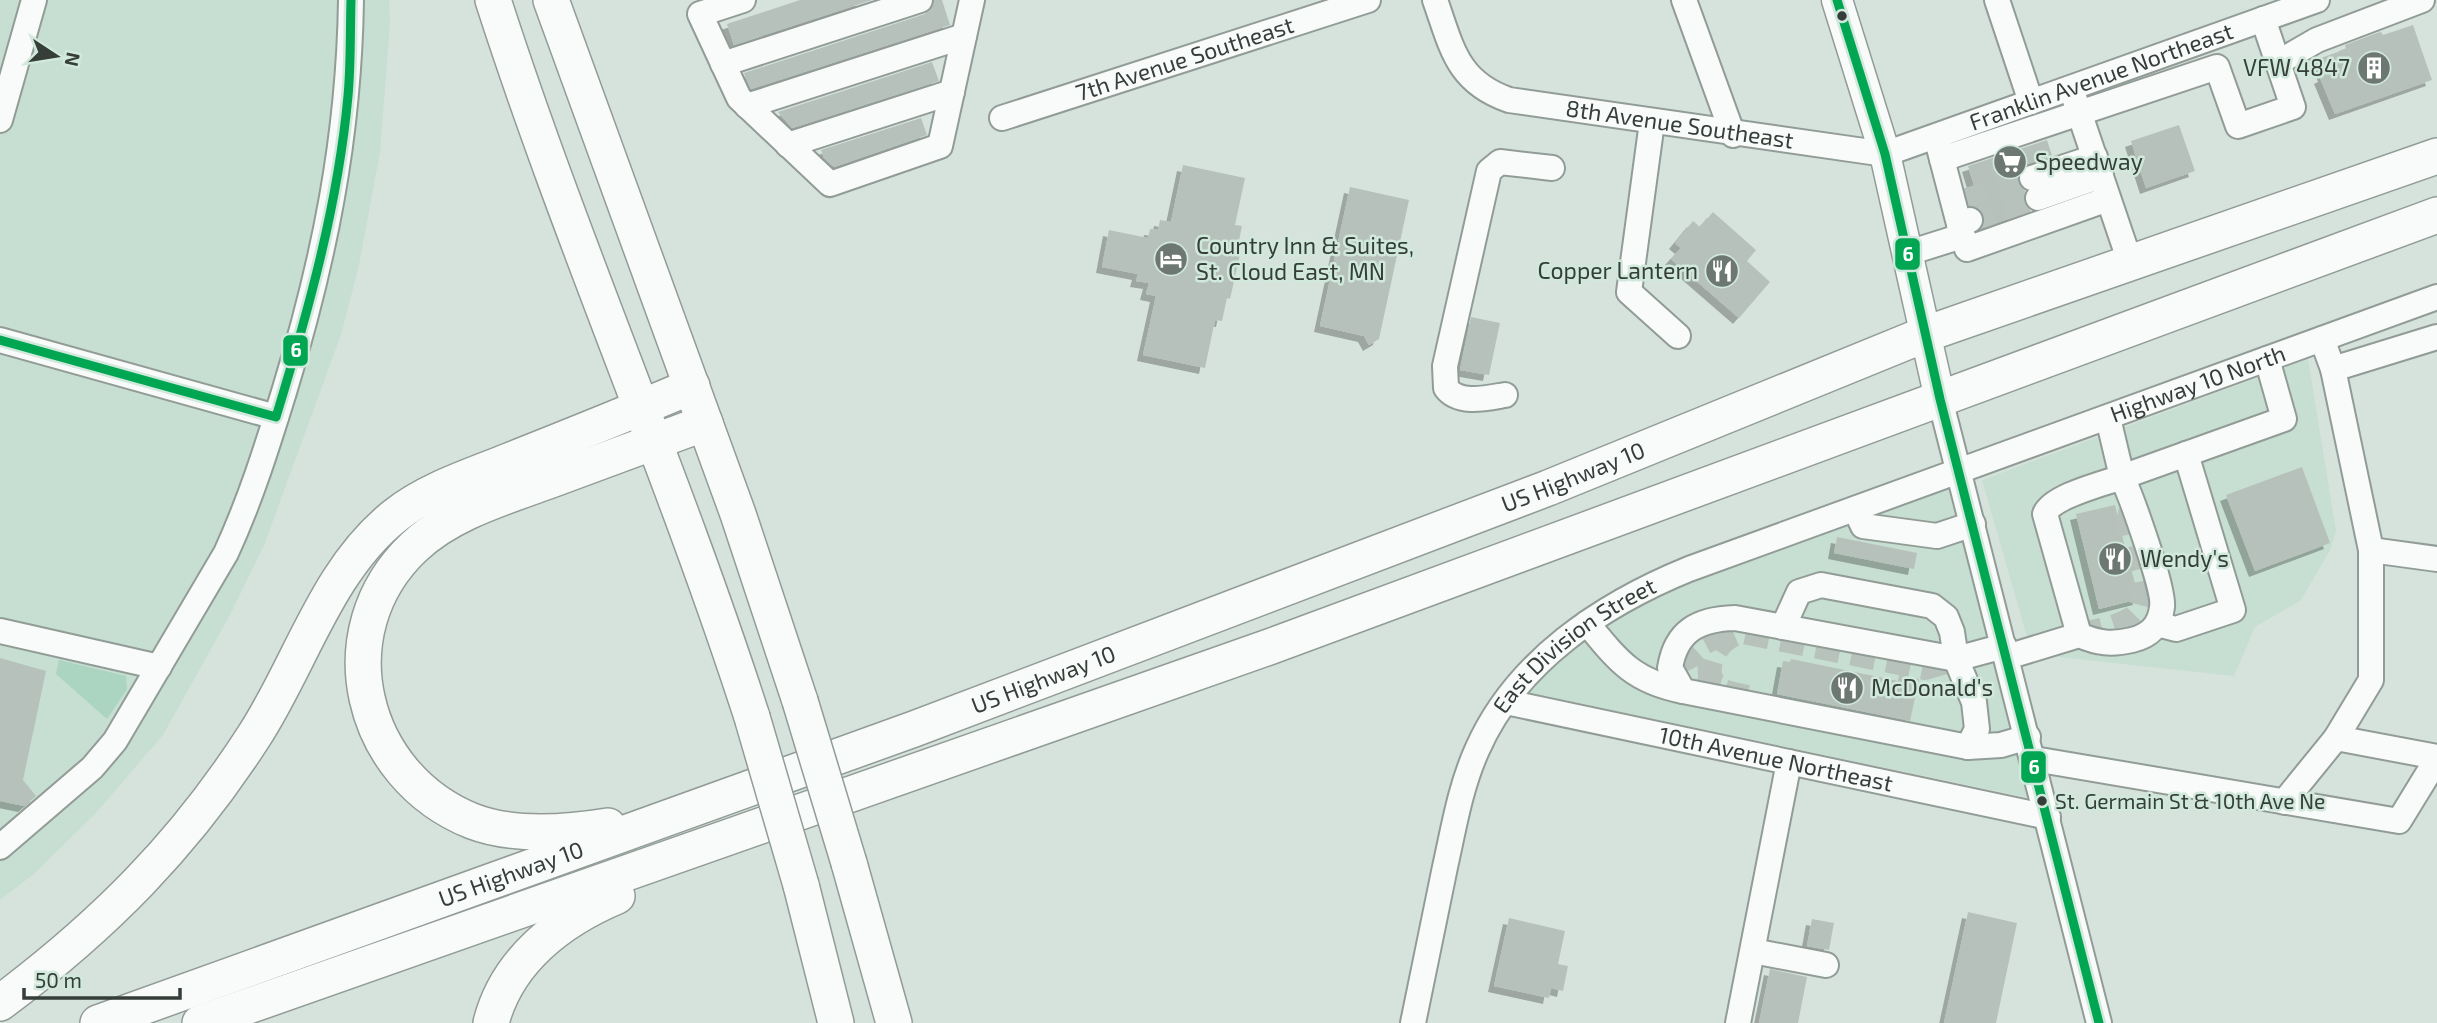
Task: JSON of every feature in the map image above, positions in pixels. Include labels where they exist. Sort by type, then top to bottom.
[{"type":"highway","points":[[493,0],[536,132],[721,624],[801,885],[836,1023]]},
{"type":"highway","points":[[551,0],[692,386],[800,701],[894,1023]]},
{"type":"highway","name":"US Highway 10","points":[[98,1023],[740,792],[1548,488],[1926,334],[2131,265],[2437,156]]},
{"type":"highway","name":"US Highway 10","points":[[200,1023],[1269,647],[2437,215]]},
{"type":"highway","points":[[0,1003],[80,940],[167,856],[256,735],[347,568],[396,515],[456,482],[692,386]]},
{"type":"highway","points":[[705,423],[499,499],[439,528],[416,545],[382,586],[374,606],[363,659],[368,704],[383,744],[412,783],[431,798],[474,822],[527,831],[584,830],[740,792]]},
{"type":"highway","points":[[491,1023],[510,978],[545,938],[567,922],[594,906],[797,814]]},
{"type":"main road","points":[[1837,0],[1885,154],[1940,398]]},
{"type":"street","points":[[0,120],[34,0]]},
{"type":"street","points":[[0,847],[105,755],[233,539],[276,417],[309,309],[329,218],[346,111],[351,0]]},
{"type":"street","points":[[743,0],[700,14],[739,98],[830,184],[940,146],[972,0]]},
{"type":"street","points":[[723,64],[919,0]]},
{"type":"street","name":"7th Avenue Southeast","points":[[1002,117],[1368,0]]},
{"type":"street","name":"8th Avenue Southeast","points":[[1436,0],[1461,68],[1477,85],[1509,100],[1733,135],[1885,154]]},
{"type":"street","points":[[1684,0],[1733,135]]},
{"type":"street","points":[[1997,0],[2031,102]]},
{"type":"street","name":"Franklin Avenue Northeast","points":[[1885,154],[1939,148],[2031,102],[2142,62],[2255,14],[2318,0]]},
{"type":"street","points":[[2279,62],[2317,40],[2422,0]]},
{"type":"street","points":[[2101,177],[1967,249],[1962,217],[1939,148],[2080,114],[2217,68],[2238,126],[2293,107],[2279,62],[2255,14]]},
{"type":"street","points":[[747,106],[964,36]]},
{"type":"street","points":[[2142,62],[2152,90]]},
{"type":"street","points":[[2071,88],[2131,265]]},
{"type":"street","points":[[788,145],[952,92]]},
{"type":"street","points":[[1652,122],[1629,292],[1678,336]]},
{"type":"street","points":[[1505,395],[1480,400],[1456,396],[1446,388],[1445,366],[1489,171],[1500,162],[1552,168]]},
{"type":"street","points":[[2035,188],[2101,177]]},
{"type":"street","points":[[1908,253],[1962,217]]},
{"type":"street","name":"Highway 10 North","points":[[1959,472],[2437,297]]},
{"type":"street","points":[[2333,369],[2437,337]]},
{"type":"street","points":[[2284,802],[2336,738],[2371,680],[2371,550],[2333,369],[2322,339]]},
{"type":"street","points":[[0,340],[276,417]]},
{"type":"street","points":[[2079,635],[2045,514],[2050,505],[2284,419],[2267,359]]},
{"type":"street","points":[[1940,398],[2099,1023]]},
{"type":"street","points":[[1683,691],[1670,668],[1673,648],[1689,630],[1715,619],[1735,618],[1956,659],[2006,652],[2079,635],[2101,645],[2146,636],[2157,624],[2163,605],[2133,499],[2122,477],[2108,418]]},
{"type":"street","points":[[2157,624],[2176,629],[2232,610],[2186,454]]},
{"type":"street","name":"East Division Street","points":[[1413,1023],[1461,793],[1478,747],[1506,702],[1535,665],[1587,623],[1657,582],[1959,472]]},
{"type":"street","points":[[1855,509],[1863,526],[1937,536],[1973,524]]},
{"type":"street","points":[[2371,550],[2437,559]]},
{"type":"street","points":[[1783,627],[1799,592],[1821,585],[1932,606],[1949,624],[1956,659],[1974,702],[1977,729],[1968,747]]},
{"type":"street","points":[[1587,623],[1627,669],[1640,678],[1683,691],[1968,747],[2001,745],[2031,748],[2284,802],[2399,821],[2437,758],[2336,738]]},
{"type":"street","points":[[0,631],[159,667]]},
{"type":"street","name":"10th Avenue Northeast","points":[[1506,702],[2048,817]]},
{"type":"street","points":[[1738,1023],[1789,762]]},
{"type":"street","points":[[1754,951],[1826,965]]},
{"type":"shaded area","points":[[0,0],[389,0],[390,23],[380,152],[359,265],[341,335],[264,545],[230,615],[163,735],[96,813],[35,873],[0,900]]},
{"type":"shaded area","points":[[2308,359],[2336,531],[2330,550],[2301,600],[2255,627],[2234,676],[2032,654],[1982,480]]},
{"type":"shaded area","points":[[1948,488],[2030,798],[1529,693],[1554,663],[1615,614],[1651,594]]},
{"type":"green space","points":[[59,660],[126,676],[127,689],[107,719],[56,674]]},
{"type":"building","points":[[800,0],[872,0],[734,45],[727,24]]},
{"type":"building","points":[[934,0],[942,0],[950,25],[751,89],[745,76],[744,73],[925,14],[931,9]]},
{"type":"building","name":"VFW 4847","points":[[2413,25],[2432,80],[2335,114],[2320,78],[2324,76],[2318,59],[2346,49],[2345,45],[2377,33],[2381,32],[2383,35]]},
{"type":"building","points":[[932,62],[939,81],[792,128],[778,112]]},
{"type":"building","points":[[921,118],[927,135],[834,167],[824,158],[821,150]]},
{"type":"building","points":[[2179,125],[2195,171],[2146,188],[2131,141]]},
{"type":"building","points":[[2047,140],[2052,156],[2027,164],[2018,174],[2018,183],[2025,191],[2024,204],[2031,211],[1982,228],[1984,214],[1979,208],[1970,206],[1967,195],[1976,192],[1968,166]]},
{"type":"building","name":"Country Inn & Suites, St. Cloud East, MN","points":[[1183,165],[1245,178],[1235,225],[1242,226],[1237,250],[1241,250],[1222,321],[1215,320],[1205,368],[1143,355],[1156,296],[1146,294],[1149,283],[1136,281],[1138,274],[1102,267],[1109,230],[1148,238],[1150,229],[1158,230],[1160,220],[1171,222]]},
{"type":"building","points":[[1350,187],[1409,200],[1379,339],[1369,345],[1364,336],[1320,326]]},
{"type":"building","name":"Copper Lantern","points":[[1713,212],[1756,250],[1747,261],[1770,282],[1739,318],[1671,259],[1681,248],[1675,243],[1693,221],[1700,227]]},
{"type":"building","points":[[1471,317],[1500,323],[1489,375],[1460,370]]},
{"type":"building","points":[[2302,467],[2330,543],[2255,571],[2226,495]]},
{"type":"building","name":"Wendy's","points":[[2115,505],[2126,552],[2133,551],[2138,567],[2131,568],[2139,599],[2099,609],[2076,514]]},
{"type":"building","points":[[1837,537],[1917,553],[1914,569],[1834,553]]},
{"type":"building","points":[[0,658],[46,671],[23,780],[36,796],[24,806],[0,801]]},
{"type":"building","name":"McDonald's","points":[[1791,659],[1898,681],[1899,675],[1919,679],[1910,721],[1777,694],[1783,661],[1790,662]]},
{"type":"building","points":[[1968,912],[2017,923],[1996,1023],[1944,1023]]},
{"type":"building","points":[[1509,918],[1565,931],[1558,964],[1568,966],[1563,991],[1551,988],[1549,998],[1494,986]]},
{"type":"building","points":[[1812,919],[1834,923],[1829,950],[1807,946]]},
{"type":"building","points":[[1770,969],[1807,977],[1798,1023],[1759,1023]]},
{"type":"tunnel","points":[[1964,201],[2032,178]]},
{"type":"tunnel","points":[[1970,220],[2038,198]]},
{"type":"tunnel","points":[[2079,635],[2119,625],[2139,611],[2142,589],[2128,526],[2133,500]]},
{"type":"tunnel","points":[[1747,697],[1720,689],[1710,674],[1710,665],[1718,648],[1725,640],[1743,632],[1925,668],[1956,659]]},
{"type":"tunnel","points":[[1719,689],[1692,675],[1688,659],[1702,644],[1730,634]]},
{"type":"transit line","name":"6","points":[[0,340],[276,417],[310,298],[337,177],[349,84],[351,0]]},
{"type":"transit line","name":"6","points":[[1837,0],[1885,154],[1940,399],[2099,1023]]},
{"type":"place","name":"VFW 4847","points":[[2374,68]]},
{"type":"place","name":"Speedway","points":[[2010,162]]},
{"type":"place","name":"Country Inn & Suites, St. Cloud East, MN","points":[[1171,259]]},
{"type":"place","name":"Copper Lantern","points":[[1722,271]]},
{"type":"place","name":"Wendy's","points":[[2115,559]]},
{"type":"place","name":"McDonald's","points":[[1847,688]]},
{"type":"place","name":"St. Germain St & 10th Ave Ne","points":[[2042,801]]}]
